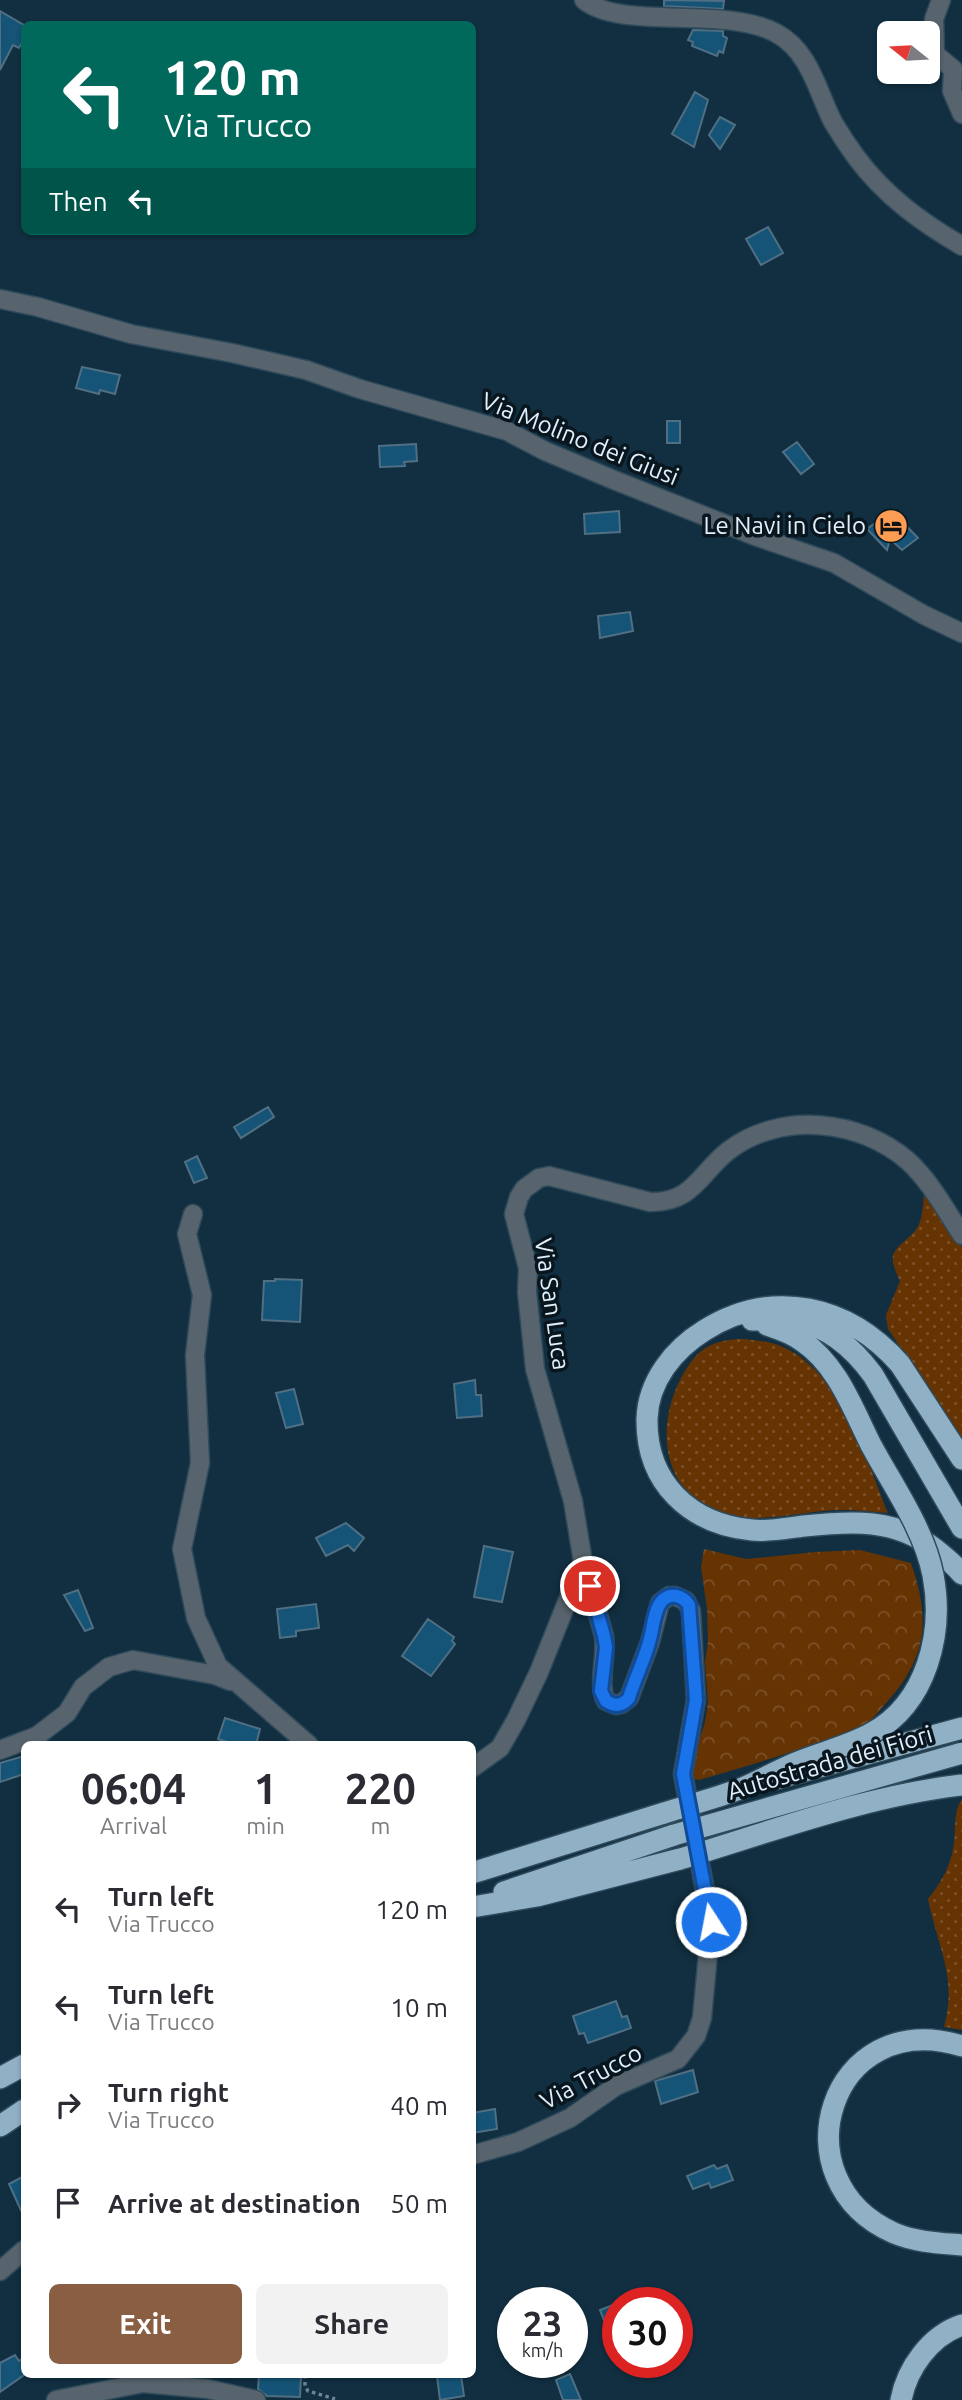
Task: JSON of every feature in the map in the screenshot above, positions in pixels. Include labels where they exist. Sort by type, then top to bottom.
[{"type":"highway","points":[[962,1459],[900,1364],[873,1337],[826,1313],[787,1305],[750,1309],[722,1320],[678,1351],[665,1366],[651,1397],[648,1414],[648,1448],[657,1472],[671,1492],[701,1515],[751,1530],[854,1521],[892,1526],[910,1532],[932,1546],[962,1574]]},
{"type":"highway","points":[[722,1320],[796,1321],[818,1328],[848,1346],[862,1359],[873,1375],[962,1528]]},
{"type":"highway","points":[[740,1789],[785,1767],[875,1732],[908,1702],[922,1680],[936,1624],[933,1574],[914,1524],[836,1377],[816,1352],[790,1334],[755,1320]]},
{"type":"highway","name":"Autostrada dei Fiori","points":[[476,1872],[740,1789],[962,1728]]},
{"type":"highway","name":"Autostrada dei Fiori","points":[[476,1904],[674,1835],[962,1753]]},
{"type":"highway","points":[[476,1904],[537,1896],[680,1859],[875,1800],[918,1790],[962,1785]]},
{"type":"highway","points":[[962,2046],[926,2039],[906,2041],[885,2047],[869,2056],[844,2080],[837,2094],[830,2111],[828,2143],[840,2183],[850,2200],[864,2214],[895,2234],[915,2240],[962,2245]]},
{"type":"highway","points":[[0,2078],[21,2067]]},
{"type":"highway","points":[[0,2126],[21,2112]]},
{"type":"highway","points":[[901,2400],[910,2374],[928,2347],[962,2325]]},
{"type":"street","points":[[584,0],[591,6],[622,13],[743,21],[777,33],[797,49],[816,80],[832,121],[883,191],[935,231],[962,246]]},
{"type":"street","points":[[941,0],[934,19],[935,54],[953,69],[952,91],[962,114]]},
{"type":"street","name":"Via Molino dei Giusi","points":[[0,299],[131,334],[306,370],[360,389],[507,431],[545,451],[614,480],[755,536],[824,559],[962,633]]},
{"type":"street","name":"Via San Luca","points":[[583,1562],[573,1501],[535,1369],[527,1292],[528,1268],[514,1214],[519,1196],[531,1183],[549,1176],[559,1177],[650,1202],[668,1201],[686,1194],[728,1151],[750,1138],[787,1127],[825,1125],[862,1134],[878,1141],[906,1160],[930,1186],[962,1234]]},
{"type":"street","points":[[193,1214],[187,1234],[202,1295],[195,1355],[200,1463],[182,1549],[196,1618],[218,1666],[305,1741]]},
{"type":"street","points":[[476,1765],[500,1748],[516,1720],[539,1672],[583,1562]]},
{"type":"street","name":"Via Trucco","points":[[476,2154],[518,2142],[570,2118],[616,2086],[670,2064],[691,2045],[702,2018],[711,1922],[683,1774],[696,1700],[691,1611],[686,1601],[675,1595],[660,1603],[650,1642],[629,1698],[621,1704],[611,1704],[606,1701],[601,1691],[606,1647],[583,1562]]},
{"type":"street","points":[[24,1741],[37,1736],[67,1713],[83,1687],[109,1667],[133,1660],[215,1675],[245,1688]]},
{"type":"street","points":[[0,1750],[21,1742]]},
{"type":"street","points":[[0,2271],[21,2253]]},
{"type":"street","points":[[56,2400],[143,2383],[208,2389],[256,2400]]},
{"type":"path","points":[[305,2378],[308,2391],[335,2399]]},
{"type":"green space","points":[[924,1194],[933,1198],[962,1248],[962,1438],[888,1329],[886,1315],[900,1281],[893,1263],[894,1252],[918,1227]]},
{"type":"green space","points":[[745,1339],[778,1345],[800,1356],[818,1373],[848,1416],[888,1513],[830,1510],[778,1517],[727,1516],[696,1500],[683,1487],[674,1471],[667,1436],[672,1400],[679,1382],[691,1361],[704,1349],[722,1341]]},
{"type":"green space","points":[[704,1549],[746,1559],[860,1550],[911,1563],[923,1619],[918,1652],[901,1684],[872,1719],[858,1730],[830,1741],[699,1780],[693,1779],[693,1761],[708,1702],[705,1662],[708,1642],[707,1609],[701,1567]]},
{"type":"green space","points":[[962,1799],[962,2030],[944,2027],[949,1993],[947,1977],[928,1899],[942,1879],[951,1859],[956,1815]]},
{"type":"building","points":[[664,0],[724,1],[723,9],[664,6]]},
{"type":"building","points":[[0,11],[21,23],[21,44],[19,48],[13,45],[0,70]]},
{"type":"building","points":[[693,30],[723,31],[723,36],[727,38],[723,53],[719,51],[717,56],[692,46],[693,42],[688,40]]},
{"type":"building","points":[[695,92],[708,100],[694,147],[672,134]]},
{"type":"building","points":[[720,117],[735,125],[720,149],[709,135]]},
{"type":"building","points":[[768,227],[783,253],[761,265],[746,239]]},
{"type":"building","points":[[82,367],[120,375],[115,394],[100,390],[99,394],[76,388]]},
{"type":"building","points":[[667,421],[680,421],[680,443],[667,443]]},
{"type":"building","points":[[797,442],[814,464],[801,474],[783,452]]},
{"type":"building","points":[[416,444],[417,461],[404,462],[405,466],[380,467],[379,446]]},
{"type":"building","points":[[619,511],[620,532],[585,534],[584,514]]},
{"type":"building","points":[[892,511],[918,538],[902,550],[890,539],[887,550],[867,529]]},
{"type":"building","points":[[630,612],[633,631],[600,638],[598,616]]},
{"type":"building","points":[[268,1107],[274,1117],[241,1138],[234,1127]]},
{"type":"building","points":[[197,1156],[207,1178],[194,1183],[185,1162]]},
{"type":"building","points":[[302,1280],[300,1322],[262,1320],[264,1281]]},
{"type":"building","points":[[475,1380],[476,1395],[481,1395],[482,1416],[457,1418],[454,1384]]},
{"type":"building","points":[[294,1389],[303,1424],[286,1428],[276,1393]]},
{"type":"building","points":[[346,1523],[364,1538],[354,1551],[348,1545],[326,1556],[316,1538]]},
{"type":"building","points":[[484,1546],[513,1552],[502,1602],[474,1597]]},
{"type":"building","points":[[78,1590],[93,1628],[85,1631],[64,1595]]},
{"type":"building","points":[[316,1604],[319,1628],[296,1631],[296,1636],[280,1638],[277,1609]]},
{"type":"building","points":[[428,1619],[454,1637],[452,1641],[455,1644],[431,1676],[402,1656]]},
{"type":"building","points":[[225,1718],[260,1729],[257,1741],[218,1739]]},
{"type":"building","points":[[21,1757],[21,1775],[0,1782],[0,1763]]},
{"type":"building","points":[[616,2001],[622,2017],[627,2016],[631,2028],[588,2043],[584,2033],[579,2034],[573,2016]]},
{"type":"building","points":[[693,2070],[698,2092],[661,2104],[655,2081]]},
{"type":"building","points":[[495,2109],[497,2129],[476,2132],[476,2112]]},
{"type":"building","points":[[714,2165],[717,2169],[727,2165],[733,2180],[711,2188],[709,2183],[693,2189],[687,2176]]},
{"type":"building","points":[[21,2178],[21,2210],[9,2184]]},
{"type":"building","points":[[15,2355],[19,2361],[21,2359],[21,2377],[0,2392],[0,2363]]},
{"type":"building","points":[[259,2378],[301,2378],[300,2397],[267,2396],[258,2389]]},
{"type":"building","points":[[437,2378],[461,2378],[464,2396],[440,2400]]},
{"type":"building","points":[[572,2378],[581,2400],[563,2400],[556,2380]]},
{"type":"place","name":"Le Navi in Cielo","points":[[891,526]]},
{"type":"route","points":[[590,1586],[606,1647],[601,1691],[606,1701],[616,1705],[629,1698],[650,1642],[660,1603],[675,1595],[689,1605],[696,1700],[683,1774],[711,1922]]}]
